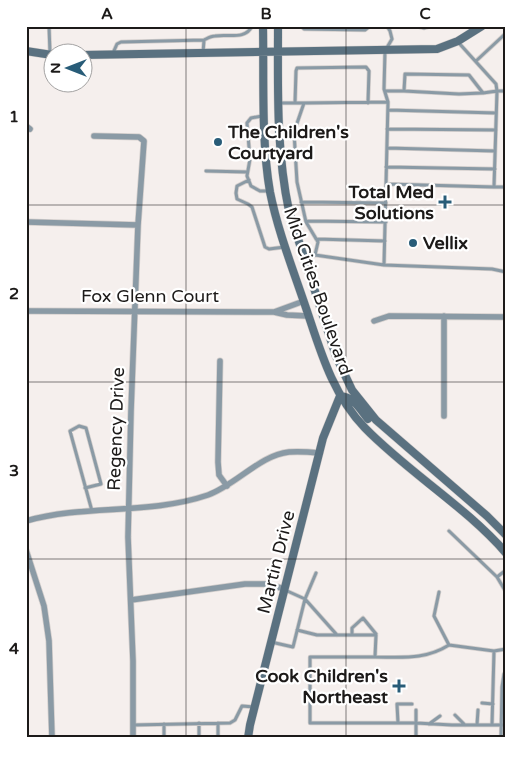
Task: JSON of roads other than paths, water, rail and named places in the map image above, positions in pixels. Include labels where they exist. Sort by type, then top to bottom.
[{"type":"main road","name":"Mid Cities Boulevard","points":[[264,26],[266,165],[270,191],[275,214],[323,359],[340,396],[365,427],[477,525],[506,554]]},
{"type":"main road","name":"Mid Cities Boulevard","points":[[278,26],[281,164],[284,189],[289,211],[336,356],[352,390],[381,425],[487,516],[506,535]]},
{"type":"main road","points":[[92,54],[438,49],[458,41],[482,26]]},
{"type":"main road","points":[[26,51],[42,54]]},
{"type":"main road","points":[[270,191],[284,189]]},
{"type":"main road","points":[[340,396],[345,396],[354,401],[370,421],[381,425]]},
{"type":"main road","name":"Martin Drive","points":[[248,738],[254,707],[323,438],[340,396]]},
{"type":"street","name":"Regency Drive","points":[[94,136],[139,137],[144,141],[138,225],[129,509],[133,738]]},
{"type":"street","points":[[26,222],[138,225]]},
{"type":"street","name":"Fox Glenn Court","points":[[274,312],[304,301]]},
{"type":"street","name":"Fox Glenn Court","points":[[26,311],[274,312],[308,316]]},
{"type":"street","points":[[374,321],[389,316],[506,317]]},
{"type":"street","points":[[444,316],[444,416]]},
{"type":"street","points":[[220,361],[218,462],[219,475],[227,486]]},
{"type":"street","points":[[26,521],[57,514],[179,503],[210,494],[227,486],[254,467],[288,452],[320,453]]},
{"type":"street","points":[[26,550],[44,606],[49,641],[52,738]]},
{"type":"street","points":[[130,600],[244,584],[266,584],[285,590]]},
{"type":"lane","points":[[49,26],[50,42]]},
{"type":"lane","points":[[113,54],[117,44],[121,42],[204,40],[213,36],[242,35],[247,33],[252,26]]},
{"type":"lane","points":[[301,26],[304,29],[352,28],[365,30],[370,26]]},
{"type":"lane","points":[[384,265],[388,110],[385,91],[385,51],[392,38],[387,26]]},
{"type":"lane","points":[[416,26],[424,28],[431,26]]},
{"type":"lane","points":[[476,61],[504,35],[506,37]]},
{"type":"lane","points":[[204,40],[204,53]]},
{"type":"lane","points":[[458,41],[496,84],[494,187]]},
{"type":"lane","points":[[295,103],[296,71],[298,68],[366,67],[369,70],[368,103]]},
{"type":"lane","points":[[404,91],[404,74],[469,75],[483,93]]},
{"type":"lane","points":[[385,91],[459,94],[506,91]]},
{"type":"lane","points":[[279,103],[388,102]]},
{"type":"lane","points":[[304,103],[294,132],[297,182],[306,221],[318,242],[316,255]]},
{"type":"lane","points":[[388,110],[496,113]]},
{"type":"lane","points":[[265,116],[251,118],[247,123],[250,159],[247,172],[251,186],[260,191],[270,191]]},
{"type":"lane","points":[[387,129],[496,130]]},
{"type":"lane","points":[[387,148],[495,151]]},
{"type":"lane","points":[[386,166],[494,169]]},
{"type":"lane","points":[[206,171],[247,172]]},
{"type":"lane","points":[[249,180],[237,186],[237,199],[252,207],[265,247],[269,249],[286,247]]},
{"type":"lane","points":[[386,184],[506,187]]},
{"type":"lane","points":[[301,202],[386,203]]},
{"type":"lane","points":[[306,221],[386,222]]},
{"type":"lane","points":[[316,239],[386,240]]},
{"type":"lane","points":[[304,258],[316,255],[384,265],[506,272]]},
{"type":"lane","points":[[85,488],[101,484],[86,428],[79,426],[70,431],[85,488],[92,512]]},
{"type":"lane","points":[[449,531],[497,577],[506,592]]},
{"type":"lane","points":[[497,577],[506,570]]},
{"type":"lane","points":[[271,642],[293,647],[305,599],[316,573]]},
{"type":"lane","points":[[285,590],[305,599],[337,635]]},
{"type":"lane","points":[[439,592],[434,616],[449,645]]},
{"type":"lane","points":[[352,635],[352,628],[363,618],[376,635],[375,657]]},
{"type":"lane","points":[[297,630],[317,635],[376,635]]},
{"type":"lane","points":[[506,648],[494,651],[449,645],[438,652],[423,657],[310,657],[310,724],[416,723],[506,725]]},
{"type":"lane","points":[[492,725],[494,651]]},
{"type":"lane","points":[[501,738],[502,687],[506,671]]},
{"type":"lane","points":[[398,723],[397,704],[412,704]]},
{"type":"lane","points":[[482,704],[492,704]]},
{"type":"lane","points":[[133,725],[230,723],[234,720],[242,706],[254,707]]},
{"type":"lane","points":[[416,710],[416,738]]},
{"type":"lane","points":[[477,725],[478,710]]},
{"type":"lane","points":[[455,715],[465,725]]},
{"type":"lane","points":[[429,724],[440,716]]},
{"type":"lane","points":[[199,723],[199,738]]},
{"type":"lane","points":[[218,723],[218,738]]},
{"type":"lane","points":[[164,724],[164,738]]},
{"type":"place","name":"The Children's Courtyard","points":[[218,142]]},
{"type":"place","name":"Total Med Solutions","points":[[445,202]]},
{"type":"place","name":"Vellix","points":[[413,243]]},
{"type":"place","name":"Cook Children's Northeast","points":[[399,686]]}]
